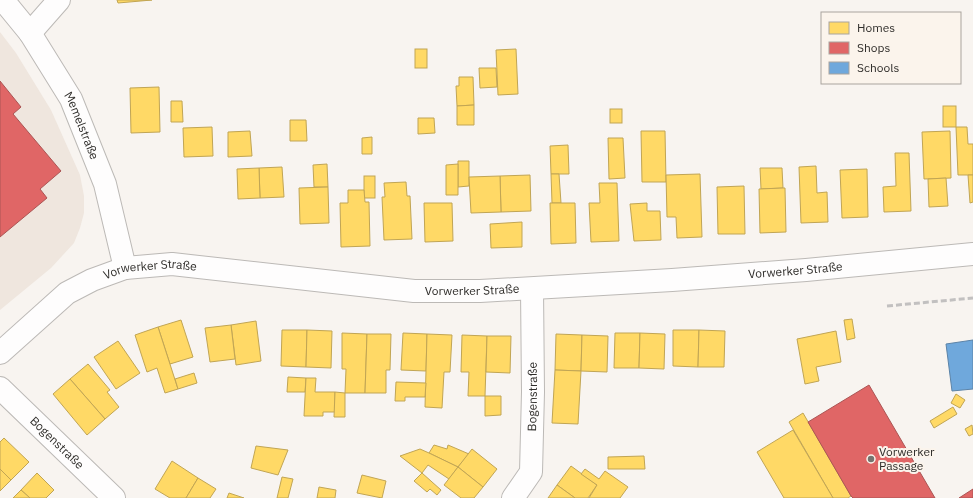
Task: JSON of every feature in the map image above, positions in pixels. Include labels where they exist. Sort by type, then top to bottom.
[{"type":"street","name":"Memelstraße","points":[[3,0],[30,34],[71,99],[105,184],[125,268]]},
{"type":"street","points":[[30,34],[59,0]]},
{"type":"street","name":"Vorwerker Straße","points":[[0,353],[67,293],[92,280],[125,268],[172,264],[414,291],[532,288],[806,270],[973,254]]},
{"type":"street","name":"Bogenstraße","points":[[513,498],[531,472],[532,288]]},
{"type":"street","name":"Bogenstraße","points":[[0,388],[114,498]]},
{"type":"shaded area","points":[[0,32],[16,53],[51,110],[80,175],[84,196],[84,213],[74,243],[51,268],[0,310]]},
{"type":"building: Homes","points":[[117,0],[152,0],[118,3]]},
{"type":"building: Homes","points":[[415,49],[427,49],[427,68],[415,68]]},
{"type":"building: Homes","points":[[516,49],[518,94],[498,95],[496,50]]},
{"type":"building: Homes","points":[[479,68],[496,68],[497,87],[480,88]]},
{"type":"building: Homes","points":[[459,77],[473,77],[474,105],[457,106],[456,86],[459,86]]},
{"type":"building: Homes","points":[[159,87],[160,132],[131,133],[130,88]]},
{"type":"building: Homes","points":[[171,101],[182,101],[183,122],[171,122]]},
{"type":"building: Homes","points":[[474,105],[474,125],[457,125],[457,106]]},
{"type":"building: Homes","points":[[943,106],[956,106],[956,127],[943,127]]},
{"type":"building: Homes","points":[[610,109],[622,109],[622,123],[610,123]]},
{"type":"building: Homes","points":[[418,118],[434,118],[435,133],[418,134]]},
{"type":"building: Homes","points":[[290,120],[306,120],[307,141],[290,141]]},
{"type":"building: Homes","points":[[212,127],[213,156],[184,157],[183,128]]},
{"type":"building: Homes","points":[[956,127],[967,127],[968,144],[973,144],[973,175],[958,175]]},
{"type":"building: Homes","points":[[250,131],[252,156],[228,157],[228,132]]},
{"type":"building: Homes","points":[[641,131],[665,131],[666,182],[642,182]]},
{"type":"building: Homes","points":[[950,131],[951,178],[924,179],[922,132]]},
{"type":"building: Homes","points":[[372,137],[372,154],[362,154],[362,138]]},
{"type":"building: Homes","points":[[608,138],[623,138],[625,178],[609,179]]},
{"type":"building: Homes","points":[[568,145],[569,174],[551,174],[550,146]]},
{"type":"building: Homes","points":[[895,153],[909,153],[911,211],[884,212],[883,187],[896,186]]},
{"type":"building: Homes","points":[[458,161],[469,161],[469,186],[458,187]]},
{"type":"building: Homes","points":[[327,164],[328,187],[314,187],[313,165]]},
{"type":"building: Homes","points":[[458,164],[458,195],[446,195],[446,165]]},
{"type":"building: Homes","points":[[816,166],[817,193],[827,192],[828,222],[801,223],[799,167]]},
{"type":"building: Homes","points":[[282,167],[284,197],[260,198],[259,168]]},
{"type":"building: Homes","points":[[259,168],[260,198],[238,199],[237,169]]},
{"type":"building: Homes","points":[[760,168],[782,168],[783,188],[761,189]]},
{"type":"building: Homes","points":[[867,169],[868,217],[842,218],[840,170]]},
{"type":"building: Homes","points":[[551,174],[559,174],[561,203],[552,203]]},
{"type":"building: Homes","points":[[700,174],[702,237],[677,238],[676,217],[667,217],[666,175]]},
{"type":"building: Homes","points":[[530,175],[531,211],[501,212],[500,176]]},
{"type":"building: Homes","points":[[968,175],[973,175],[973,202],[970,203]]},
{"type":"building: Homes","points":[[364,176],[375,176],[375,198],[364,198]]},
{"type":"building: Homes","points":[[500,176],[501,212],[471,213],[469,177]]},
{"type":"building: Homes","points":[[946,178],[948,206],[929,207],[928,179]]},
{"type":"building: Homes","points":[[406,182],[407,196],[410,196],[412,239],[384,240],[382,197],[385,197],[384,183]]},
{"type":"building: Homes","points":[[599,183],[617,183],[619,241],[591,242],[589,203],[600,203]]},
{"type":"building: Homes","points":[[744,186],[745,234],[718,234],[717,187]]},
{"type":"building: Homes","points":[[328,187],[329,223],[300,224],[299,188]]},
{"type":"building: Homes","points":[[785,188],[786,232],[760,233],[759,189]]},
{"type":"building: Homes","points":[[348,190],[364,190],[365,202],[369,202],[370,246],[341,247],[340,203],[348,203]]},
{"type":"building: Homes","points":[[424,203],[452,203],[453,241],[425,242]]},
{"type":"building: Homes","points":[[550,203],[575,203],[576,243],[551,244]]},
{"type":"building: Homes","points":[[647,203],[647,211],[660,211],[661,240],[634,241],[630,204]]},
{"type":"building: Homes","points":[[522,222],[522,247],[491,248],[490,224]]},
{"type":"building: Homes","points":[[852,319],[855,338],[847,340],[844,320]]},
{"type":"building: Homes","points":[[181,320],[193,357],[170,364],[158,327]]},
{"type":"building: Homes","points":[[256,321],[261,361],[236,365],[231,325]]},
{"type":"building: Homes","points":[[231,325],[235,359],[210,362],[205,328]]},
{"type":"building: Homes","points":[[158,327],[178,389],[165,393],[157,368],[147,372],[135,335]]},
{"type":"building: Homes","points":[[282,330],[307,330],[306,367],[281,366]]},
{"type":"building: Homes","points":[[307,330],[332,331],[331,368],[306,367]]},
{"type":"building: Homes","points":[[673,330],[699,330],[698,367],[673,366]]},
{"type":"building: Homes","points":[[699,330],[725,331],[724,367],[698,367]]},
{"type":"building: Homes","points":[[836,331],[841,362],[816,367],[819,381],[805,384],[797,339]]},
{"type":"building: Homes","points":[[342,333],[367,334],[365,393],[345,393],[346,369],[342,369]]},
{"type":"building: Homes","points":[[403,333],[427,334],[426,371],[401,370]]},
{"type":"building: Homes","points":[[615,333],[640,333],[639,368],[614,368]]},
{"type":"building: Homes","points":[[640,333],[665,334],[664,369],[639,368]]},
{"type":"building: Homes","points":[[367,334],[391,334],[390,370],[386,370],[386,393],[365,393]]},
{"type":"building: Homes","points":[[427,334],[452,335],[450,372],[444,372],[442,408],[425,407]]},
{"type":"building: Homes","points":[[556,334],[582,335],[581,371],[555,370]]},
{"type":"building: Homes","points":[[462,335],[487,336],[485,396],[468,396],[469,372],[461,372]]},
{"type":"building: Homes","points":[[582,335],[608,336],[607,372],[581,371]]},
{"type":"building: Homes","points":[[487,336],[511,336],[510,373],[486,372]]},
{"type":"building: Homes","points":[[118,341],[140,373],[116,389],[94,357]]},
{"type":"building: Homes","points":[[88,364],[110,390],[107,392],[119,407],[105,419],[70,379]]},
{"type":"building: Homes","points":[[555,370],[581,371],[578,424],[552,423]]},
{"type":"building: Homes","points":[[194,373],[197,383],[178,389],[175,379]]},
{"type":"building: Homes","points":[[288,377],[306,378],[305,392],[287,392]]},
{"type":"building: Homes","points":[[306,378],[316,378],[315,392],[335,392],[335,412],[323,412],[323,416],[304,416]]},
{"type":"building: Homes","points":[[70,379],[105,419],[87,435],[53,394]]},
{"type":"building: Homes","points":[[396,382],[426,383],[425,397],[405,397],[405,401],[395,401]]},
{"type":"building: Homes","points":[[335,392],[345,393],[345,417],[334,417]]},
{"type":"building: Homes","points":[[956,394],[965,400],[960,408],[951,403]]},
{"type":"building: Homes","points":[[485,396],[501,396],[501,415],[485,416]]},
{"type":"building: Homes","points":[[953,407],[957,414],[934,428],[930,421]]},
{"type":"building: Homes","name":"Vorwerker Passage","points":[[803,413],[851,496],[848,498],[833,498],[789,422]]},
{"type":"building: Homes","points":[[972,425],[973,434],[969,436],[965,429]]},
{"type":"building: Homes","points":[[793,430],[833,498],[784,498],[757,452]]},
{"type":"building: Homes","points":[[4,438],[29,462],[11,480],[0,469],[0,442]]},
{"type":"building: Homes","points":[[434,445],[447,449],[448,445],[469,454],[458,467],[429,453]]},
{"type":"building: Homes","points":[[256,446],[288,450],[278,475],[251,468]]},
{"type":"building: Homes","points":[[420,449],[458,467],[449,479],[428,465],[422,473],[400,456]]},
{"type":"building: Homes","points":[[472,449],[497,469],[483,487],[458,467]]},
{"type":"building: Homes","points":[[644,456],[645,469],[608,469],[608,457]]},
{"type":"building: Homes","points":[[172,461],[198,478],[186,498],[170,498],[155,489]]},
{"type":"building: Homes","points":[[571,466],[597,485],[588,498],[575,498],[557,485]]},
{"type":"building: Homes","points":[[458,467],[483,487],[474,498],[461,498],[444,485]]},
{"type":"building: Homes","points":[[0,469],[11,480],[0,491]]},
{"type":"building: Homes","points":[[585,469],[599,479],[605,471],[628,487],[620,498],[589,498],[597,485],[581,474]]},
{"type":"building: Homes","points":[[37,473],[54,490],[46,498],[30,498],[21,490]]},
{"type":"building: Homes","points":[[422,473],[441,490],[437,495],[430,489],[427,492],[414,481]]},
{"type":"building: Homes","points":[[362,475],[386,481],[382,498],[357,493]]},
{"type":"building: Homes","points":[[282,477],[293,479],[288,498],[277,498]]},
{"type":"building: Homes","points":[[198,478],[216,489],[210,498],[186,498]]},
{"type":"building: Homes","points":[[557,485],[575,498],[548,498]]},
{"type":"building: Homes","points":[[319,487],[336,490],[335,498],[317,498]]},
{"type":"building: Homes","points":[[21,490],[30,498],[13,498]]},
{"type":"building: Homes","points":[[229,493],[244,498],[227,498]]},
{"type":"building: Shops","points":[[0,81],[21,107],[13,114],[61,171],[40,189],[47,198],[0,237]]},
{"type":"building: Shops","name":"Vorwerker Passage","points":[[869,385],[935,498],[853,498],[851,496],[808,422]]},
{"type":"building: Shops","name":"Vorwerker Passage","points":[[973,489],[973,498],[959,498]]},
{"type":"building: Schools","points":[[973,340],[973,389],[952,391],[946,344]]},
{"type":"railway","points":[[887,306],[973,298]]},
{"type":"place","name":"Vorwerker Passage","points":[[871,459]]}]
